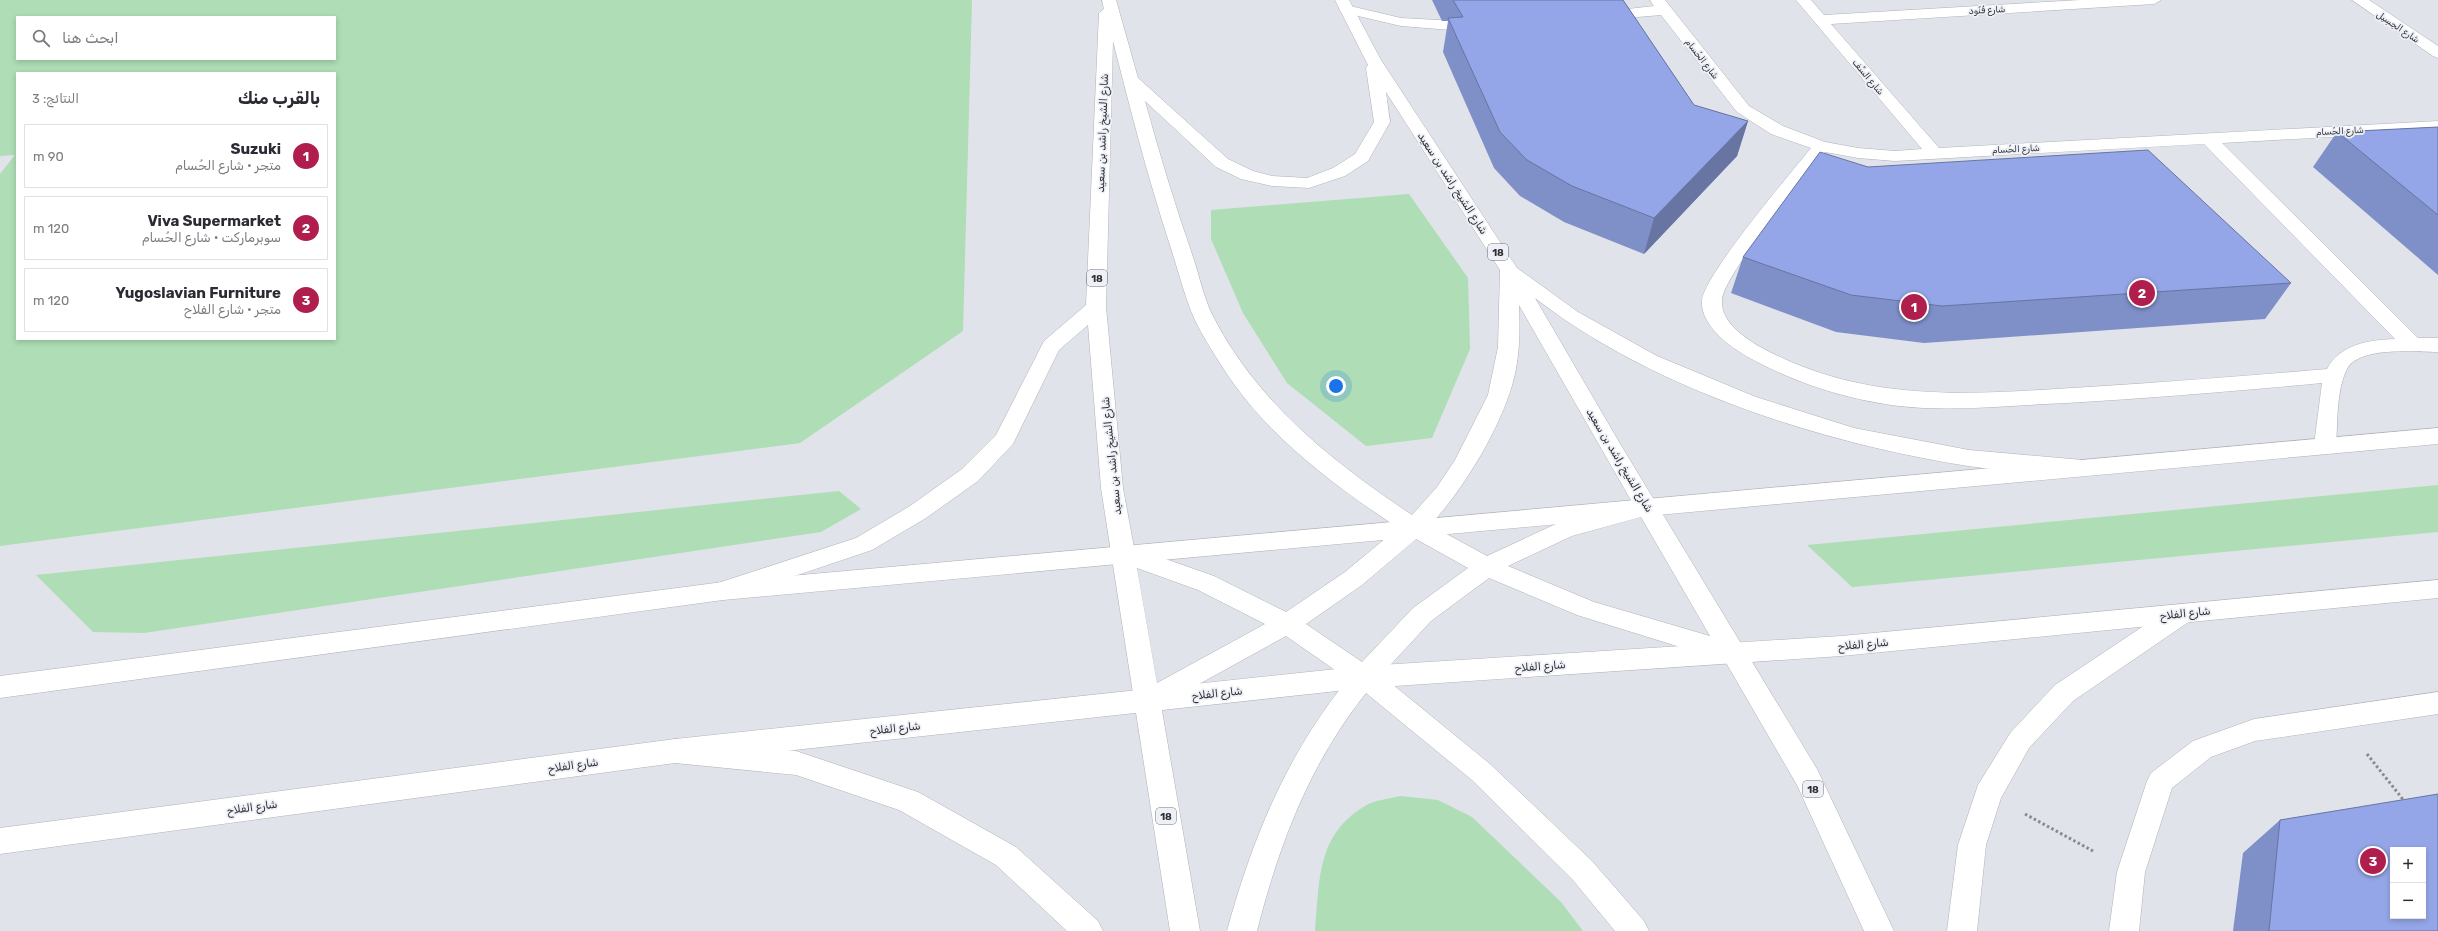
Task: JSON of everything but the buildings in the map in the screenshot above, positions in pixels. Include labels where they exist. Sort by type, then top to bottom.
[{"type":"main road","points":[[1108,0],[1172,223],[1204,320],[1240,379],[1286,429],[1331,469],[1414,528],[1488,567],[1564,601],[1648,629],[1734,654]]},
{"type":"main road","name":"شارع الشيخ راشد بن سعيد","points":[[1108,0],[1096,307],[1112,488],[1185,931]]},
{"type":"main road","name":"شارع السِّف","points":[[1803,0],[1934,153]]},
{"type":"main road","name":"شارع فُنُود","points":[[1820,20],[2154,0]]},
{"type":"main road","name":"شارع الحِسِيل","points":[[2359,0],[2438,54]]},
{"type":"main road","points":[[1344,4],[1401,22],[1460,28],[1490,27]]},
{"type":"main road","name":"شارع الشيخ راشد بن سعيد","points":[[1344,4],[1373,60],[1508,268],[1807,777],[1879,931]]},
{"type":"main road","points":[[1588,18],[1661,5]]},
{"type":"main road","name":"شارع الحُسام","points":[[1661,5],[1743,109],[1777,130],[1821,146],[1858,153],[1887,155],[1934,153],[2438,126]]},
{"type":"main road","points":[[1132,81],[1222,164],[1247,175],[1272,181],[1309,182],[1339,172],[1362,158],[1382,122],[1373,60]]},
{"type":"main road","points":[[2209,139],[2414,346]]},
{"type":"main road","points":[[1821,146],[1730,266],[1712,296],[1714,315],[1734,339],[1784,367],[1819,380],[1879,395],[1941,402],[2186,389],[2334,375]]},
{"type":"main road","points":[[1508,268],[1571,316],[1650,360],[1749,402],[1853,435],[1969,458],[2086,467]]},
{"type":"main road","points":[[1147,700],[1219,664],[1340,588],[1377,561],[1414,528],[1444,493],[1469,457],[1500,391],[1511,326],[1508,268]]},
{"type":"main road","points":[[723,591],[864,544],[918,512],[970,475],[1005,439],[1051,346],[1096,307]]},
{"type":"main road","points":[[2325,445],[2334,375],[2342,361],[2359,351],[2384,346],[2438,345]]},
{"type":"main road","points":[[0,687],[723,591],[2325,445],[2438,436]]},
{"type":"main road","points":[[1242,931],[1254,882],[1289,794],[1323,733],[1365,677],[1401,635],[1442,597],[1488,567],[1544,538],[1591,520],[1648,507]]},
{"type":"main road","points":[[1124,554],[1206,583],[1285,623],[1365,677],[1481,772],[1582,870],[1634,931]]},
{"type":"main road","name":"شارع الفلاح","points":[[0,841],[675,751],[1365,677],[1841,646],[2438,589]]},
{"type":"main road","points":[[1962,931],[1972,845],[1988,794],[2020,740],[2064,693],[2181,614]]},
{"type":"main road","points":[[2124,931],[2131,872],[2160,781],[2202,749],[2254,730],[2438,703]]},
{"type":"main road","points":[[675,751],[796,763],[908,801],[1006,856],[1088,931]]},
{"type":"path","points":[[2338,717],[2409,807]]},
{"type":"path","points":[[1988,794],[2131,872]]},
{"type":"green space","points":[[0,0],[972,0],[963,331],[800,443],[0,546],[0,174],[15,155],[0,156]]},
{"type":"green space","points":[[1409,194],[1468,278],[1470,349],[1432,438],[1366,446],[1287,383],[1243,313],[1211,239],[1211,210]]},
{"type":"green space","points":[[2438,485],[2438,532],[1852,587],[1807,545]]},
{"type":"green space","points":[[839,491],[861,509],[821,532],[144,633],[93,632],[36,575]]},
{"type":"green space","points":[[1400,796],[1438,800],[1472,817],[1561,902],[1583,931],[1315,931],[1320,877],[1329,845],[1337,831],[1349,818],[1365,806],[1377,801]]},
{"type":"place","name":"Viva Supermarket","points":[[2142,293]]},
{"type":"place","name":"Suzuki","points":[[1914,307]]},
{"type":"place","name":"Yugoslavian Furniture","points":[[2373,861]]}]
